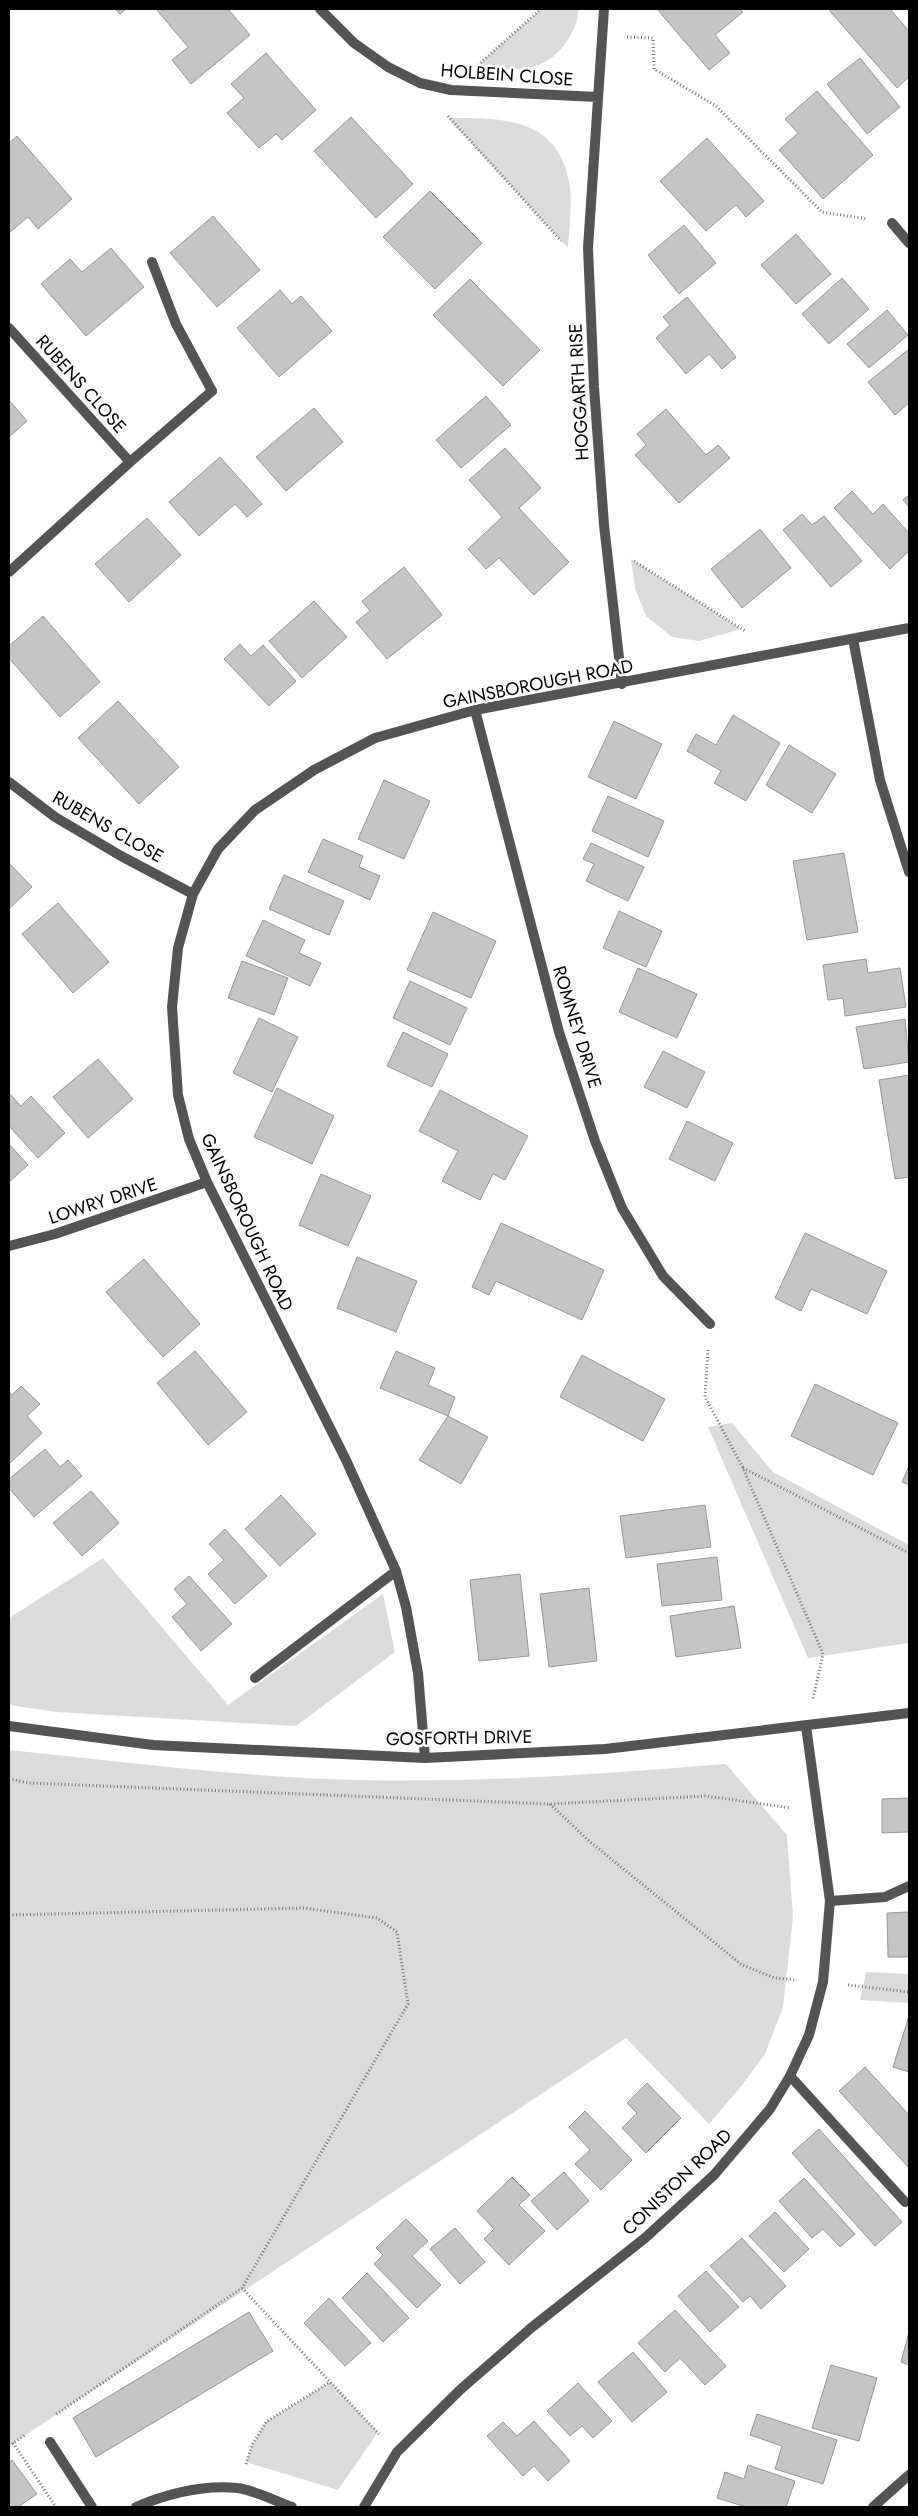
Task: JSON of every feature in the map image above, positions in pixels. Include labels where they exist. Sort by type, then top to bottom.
[{"type":"street","name":"HOLBEIN CLOSE","points":[[320,9],[354,43],[388,68],[420,83],[451,90],[598,97]]},
{"type":"street","name":"HOGGARTH RISE","points":[[604,9],[588,248],[594,387],[606,543],[622,684]]},
{"type":"street","points":[[892,223],[909,243]]},
{"type":"street","points":[[9,572],[130,462],[212,391],[176,324],[152,262]]},
{"type":"street","name":"RUBENS CLOSE","points":[[9,328],[130,462]]},
{"type":"street","name":"GAINSBOROUGH ROAD","points":[[425,1758],[418,1673],[406,1607],[396,1571],[346,1460],[207,1182],[189,1139],[178,1095],[172,1007],[178,948],[194,894],[218,849],[255,810],[314,770],[375,738],[475,710],[622,684],[909,628]]},
{"type":"street","points":[[853,639],[880,780],[909,872]]},
{"type":"street","name":"ROMNEY DRIVE","points":[[475,710],[559,1032],[595,1141],[622,1208],[663,1276],[710,1324]]},
{"type":"street","name":"RUBENS CLOSE","points":[[9,782],[55,817],[194,894]]},
{"type":"street","name":"LOWRY DRIVE","points":[[9,1246],[55,1234],[207,1182]]},
{"type":"street","points":[[254,1678],[396,1571]]},
{"type":"street","name":"GOSFORTH DRIVE","points":[[9,1726],[153,1745],[425,1758],[606,1749],[909,1713]]},
{"type":"street","name":"CONISTON ROAD","points":[[364,2507],[397,2452],[460,2389],[532,2328],[645,2238],[714,2175],[770,2109],[790,2076],[809,2035],[823,1982],[830,1901],[806,1726]]},
{"type":"street","points":[[830,1901],[885,1896],[909,1886]]},
{"type":"street","points":[[790,2076],[905,2202]]},
{"type":"street","points":[[50,2442],[92,2507]]},
{"type":"street","points":[[873,2507],[909,2475]]},
{"type":"street","points":[[136,2507],[168,2496],[201,2489],[238,2488],[292,2507]]},
{"type":"path","points":[[541,9],[451,90],[448,118],[589,272]]},
{"type":"path","points":[[602,35],[653,38],[654,69],[716,106],[822,212],[892,223]]},
{"type":"path","points":[[606,543],[779,653]]},
{"type":"path","points":[[710,1324],[705,1397],[743,1468],[823,1654],[806,1726]]},
{"type":"path","points":[[743,1468],[909,1553]]},
{"type":"path","points":[[9,1779],[29,1783],[550,1804],[706,1796],[818,1812]]},
{"type":"path","points":[[550,1804],[589,1841],[742,1965],[775,1978],[909,1992]]},
{"type":"path","points":[[9,1915],[304,1908],[377,1918],[397,1932],[408,2004],[242,2288],[54,2415]]},
{"type":"path","points":[[242,2288],[397,2452]]},
{"type":"path","points":[[238,2488],[252,2445],[266,2422],[330,2382]]},
{"type":"path","points":[[9,2446],[30,2432]]},
{"type":"path","points":[[14,2443],[56,2507]]},
{"type":"shaded area","points":[[541,9],[578,9],[574,29],[558,52],[538,65],[526,68],[475,68]]},
{"type":"shaded area","points":[[448,118],[507,121],[540,133],[553,145],[563,161],[569,182],[571,206],[568,248]]},
{"type":"shaded area","points":[[631,559],[741,629],[699,641],[672,637],[646,616],[635,588]]},
{"type":"shaded area","points":[[732,1423],[773,1472],[909,1545],[909,1643],[808,1658],[708,1427]]},
{"type":"shaded area","points":[[103,1558],[228,1705],[383,1594],[395,1652],[296,1726],[57,1712],[9,1705],[9,1618]]},
{"type":"shaded area","points":[[9,1750],[269,1776],[402,1781],[495,1779],[726,1764],[787,1835],[793,1917],[783,2007],[765,2054],[743,2084],[709,2124],[626,2038],[9,2446]]},
{"type":"shaded area","points":[[866,1972],[909,1974],[909,2003],[860,2000]]},
{"type":"shaded area","points":[[330,2382],[378,2432],[338,2490],[246,2462],[252,2445],[266,2422]]},
{"type":"building","points":[[115,9],[126,9],[120,14]]},
{"type":"building","points":[[156,9],[228,9],[250,35],[191,84],[172,60],[188,47]]},
{"type":"building","points":[[657,9],[740,9],[743,12],[715,35],[730,53],[709,70]]},
{"type":"building","points":[[828,9],[890,9],[909,31],[909,77],[897,88]]},
{"type":"building","points":[[266,53],[316,110],[282,140],[276,134],[259,148],[227,113],[244,98],[231,84]]},
{"type":"building","points":[[860,58],[900,107],[867,134],[827,84]]},
{"type":"building","points":[[817,91],[873,155],[823,199],[779,150],[798,133],[785,119]]},
{"type":"building","points":[[351,117],[413,184],[376,218],[314,151]]},
{"type":"building","points":[[17,136],[72,199],[38,229],[28,217],[9,233],[9,143]]},
{"type":"building","points":[[707,138],[764,201],[746,217],[736,205],[706,231],[660,181]]},
{"type":"building","points":[[430,191],[482,243],[435,289],[383,237]]},
{"type":"building","points":[[213,216],[260,270],[217,307],[170,253]]},
{"type":"building","points":[[684,225],[716,263],[679,294],[648,255]]},
{"type":"building","points":[[796,234],[831,274],[796,304],[761,265]]},
{"type":"building","points":[[111,248],[144,287],[86,336],[41,284],[70,259],[82,272]]},
{"type":"building","points":[[842,278],[869,309],[829,344],[802,314]]},
{"type":"building","points":[[470,279],[540,350],[503,386],[433,315]]},
{"type":"building","points":[[280,290],[292,304],[301,296],[332,331],[279,377],[237,328]]},
{"type":"building","points":[[687,297],[736,357],[722,369],[709,354],[686,374],[656,338],[670,325],[663,317]]},
{"type":"building","points":[[887,310],[908,335],[869,368],[847,344]]},
{"type":"building","points":[[909,349],[909,403],[895,415],[868,382]]},
{"type":"building","points":[[486,396],[511,425],[461,468],[436,440]]},
{"type":"building","points":[[9,400],[27,421],[9,437]]},
{"type":"building","points":[[314,408],[343,442],[286,491],[256,457]]},
{"type":"building","points":[[666,409],[706,455],[718,445],[730,458],[679,503],[635,455],[646,445],[637,434]]},
{"type":"building","points":[[505,448],[541,488],[519,508],[569,562],[534,595],[499,558],[486,569],[468,549],[502,517],[469,480]]},
{"type":"building","points":[[220,457],[262,504],[247,517],[235,504],[199,536],[169,502]]},
{"type":"building","points":[[852,491],[873,514],[883,504],[909,533],[909,551],[890,569],[834,508]]},
{"type":"building","points":[[909,495],[909,507],[903,500]]},
{"type":"building","points":[[802,514],[812,525],[824,516],[862,561],[831,587],[783,530]]},
{"type":"building","points":[[147,518],[181,555],[129,602],[95,564]]},
{"type":"building","points":[[760,529],[791,568],[742,608],[711,569]]},
{"type":"building","points":[[404,567],[442,615],[387,659],[356,622],[370,611],[362,601]]},
{"type":"building","points":[[314,601],[347,637],[302,678],[269,641]]},
{"type":"building","points":[[43,616],[100,682],[60,717],[9,658],[9,646]]},
{"type":"building","points":[[240,644],[251,656],[263,645],[296,681],[269,706],[224,659]]},
{"type":"building","points":[[118,701],[179,767],[139,804],[78,738]]},
{"type":"building","points":[[733,715],[780,743],[746,801],[714,783],[721,771],[687,751],[696,734],[716,745]]},
{"type":"building","points":[[614,721],[662,744],[636,799],[588,777]]},
{"type":"building","points":[[789,745],[836,774],[812,813],[766,785]]},
{"type":"building","points":[[384,780],[430,801],[404,859],[358,839]]},
{"type":"building","points":[[608,796],[664,821],[648,857],[592,831]]},
{"type":"building","points":[[323,839],[363,856],[359,867],[380,876],[370,900],[308,872]]},
{"type":"building","points":[[591,843],[644,867],[628,901],[586,881],[594,864],[583,859]]},
{"type":"building","points":[[844,853],[858,932],[807,940],[793,861]]},
{"type":"building","points":[[9,863],[32,887],[9,909]]},
{"type":"building","points":[[284,875],[344,901],[329,935],[269,909]]},
{"type":"building","points":[[58,903],[109,962],[73,993],[22,934]]},
{"type":"building","points":[[619,911],[662,931],[646,967],[603,948]]},
{"type":"building","points":[[433,912],[496,941],[471,998],[407,970]]},
{"type":"building","points":[[263,920],[305,940],[299,953],[321,963],[310,986],[246,956]]},
{"type":"building","points":[[866,959],[868,973],[900,968],[906,1007],[845,1016],[843,998],[828,1000],[823,965]]},
{"type":"building","points":[[242,961],[288,978],[274,1015],[228,998]]},
{"type":"building","points":[[638,968],[697,994],[677,1038],[619,1012]]},
{"type":"building","points":[[410,981],[467,1008],[450,1045],[393,1018]]},
{"type":"building","points":[[259,1018],[298,1037],[272,1092],[233,1073]]},
{"type":"building","points":[[905,1019],[909,1062],[864,1069],[856,1027]]},
{"type":"building","points":[[403,1032],[448,1054],[432,1087],[387,1066]]},
{"type":"building","points":[[663,1051],[705,1072],[687,1108],[644,1087]]},
{"type":"building","points":[[98,1059],[133,1099],[88,1138],[53,1097]]},
{"type":"building","points":[[909,1075],[909,1177],[895,1179],[879,1080]]},
{"type":"building","points":[[277,1088],[334,1116],[312,1164],[254,1137]]},
{"type":"building","points":[[440,1090],[528,1136],[505,1180],[493,1174],[480,1200],[442,1181],[458,1151],[419,1131]]},
{"type":"building","points":[[9,1093],[21,1106],[31,1096],[65,1133],[38,1158],[9,1126]]},
{"type":"building","points":[[687,1121],[733,1143],[715,1181],[669,1159]]},
{"type":"building","points":[[9,1144],[28,1165],[9,1182]]},
{"type":"building","points":[[321,1174],[371,1196],[348,1246],[299,1225]]},
{"type":"building","points":[[501,1223],[604,1270],[582,1320],[496,1281],[489,1295],[472,1287]]},
{"type":"building","points":[[805,1233],[887,1271],[867,1314],[811,1289],[801,1311],[775,1298]]},
{"type":"building","points":[[357,1257],[417,1281],[396,1332],[337,1308]]},
{"type":"building","points":[[144,1259],[200,1324],[163,1357],[106,1292]]},
{"type":"building","points":[[195,1351],[247,1412],[208,1445],[157,1383]]},
{"type":"building","points":[[396,1351],[435,1368],[428,1385],[455,1397],[448,1416],[380,1388]]},
{"type":"building","points":[[582,1355],[665,1399],[643,1441],[560,1397]]},
{"type":"building","points":[[815,1384],[898,1423],[873,1475],[791,1436]]},
{"type":"building","points":[[21,1386],[40,1404],[27,1416],[42,1433],[9,1464],[9,1392],[12,1395]]},
{"type":"building","points":[[448,1416],[488,1437],[461,1484],[419,1460]]},
{"type":"building","points":[[45,1449],[60,1467],[68,1460],[82,1476],[34,1517],[9,1488],[9,1479]]},
{"type":"building","points":[[909,1466],[909,1485],[902,1482]]},
{"type":"building","points":[[91,1491],[119,1523],[82,1556],[53,1523]]},
{"type":"building","points":[[281,1495],[316,1534],[280,1566],[245,1529]]},
{"type":"building","points":[[705,1505],[711,1547],[626,1558],[620,1516]]},
{"type":"building","points":[[225,1529],[267,1576],[235,1604],[208,1574],[224,1560],[209,1544]]},
{"type":"building","points":[[717,1557],[722,1600],[662,1606],[657,1564]]},
{"type":"building","points":[[520,1574],[529,1656],[479,1661],[470,1580]]},
{"type":"building","points":[[189,1576],[232,1624],[201,1651],[172,1617],[187,1604],[174,1589]]},
{"type":"building","points":[[589,1588],[597,1661],[549,1667],[540,1594]]},
{"type":"building","points":[[734,1606],[741,1648],[676,1657],[670,1616]]},
{"type":"building","points":[[909,1798],[909,1832],[882,1833],[882,1799]]},
{"type":"building","points":[[909,1912],[909,1957],[888,1957],[887,1913]]},
{"type":"building","points":[[909,2016],[909,2072],[893,2067]]},
{"type":"building","points":[[865,2067],[909,2115],[909,2168],[839,2091]]},
{"type":"building","points":[[647,2083],[681,2118],[646,2153],[622,2128],[637,2113],[627,2103]]},
{"type":"building","points":[[585,2111],[632,2160],[601,2190],[575,2164],[590,2150],[569,2127]]},
{"type":"building","points":[[819,2129],[902,2222],[875,2246],[792,2153]]},
{"type":"building","points":[[564,2172],[589,2201],[557,2230],[531,2201]]},
{"type":"building","points":[[512,2177],[530,2195],[519,2205],[545,2231],[509,2265],[484,2239],[494,2229],[477,2211]]},
{"type":"building","points":[[804,2178],[855,2234],[840,2247],[823,2229],[812,2238],[779,2201]]},
{"type":"building","points":[[775,2212],[809,2249],[784,2272],[749,2236]]},
{"type":"building","points":[[406,2219],[428,2241],[412,2256],[441,2285],[417,2308],[374,2264],[383,2255],[376,2248]]},
{"type":"building","points":[[455,2228],[485,2262],[460,2284],[430,2249]]},
{"type":"building","points":[[742,2238],[786,2286],[761,2309],[750,2296],[743,2302],[710,2266]]},
{"type":"building","points":[[706,2271],[739,2307],[710,2332],[678,2296]]},
{"type":"building","points":[[367,2273],[409,2318],[383,2342],[342,2298]]},
{"type":"building","points":[[329,2298],[371,2343],[345,2366],[304,2323]]},
{"type":"building","points":[[675,2310],[726,2366],[705,2385],[680,2358],[665,2372],[638,2343]]},
{"type":"building","points":[[249,2312],[273,2351],[96,2457],[73,2418]]},
{"type":"building","points":[[909,2332],[909,2365],[901,2362]]},
{"type":"building","points":[[633,2352],[667,2392],[632,2422],[598,2382]]},
{"type":"building","points":[[831,2365],[877,2378],[859,2441],[812,2428]]},
{"type":"building","points":[[578,2383],[612,2421],[593,2438],[582,2426],[570,2436],[547,2411]]},
{"type":"building","points":[[757,2414],[837,2440],[823,2484],[775,2469],[782,2446],[750,2435]]},
{"type":"building","points":[[534,2421],[570,2461],[548,2481],[534,2466],[523,2476],[487,2436],[503,2422],[517,2436]]},
{"type":"building","points":[[12,2460],[37,2494],[18,2507],[9,2507],[9,2463]]},
{"type":"building","points":[[748,2465],[795,2481],[786,2507],[746,2507],[717,2498],[725,2472],[744,2479]]}]
